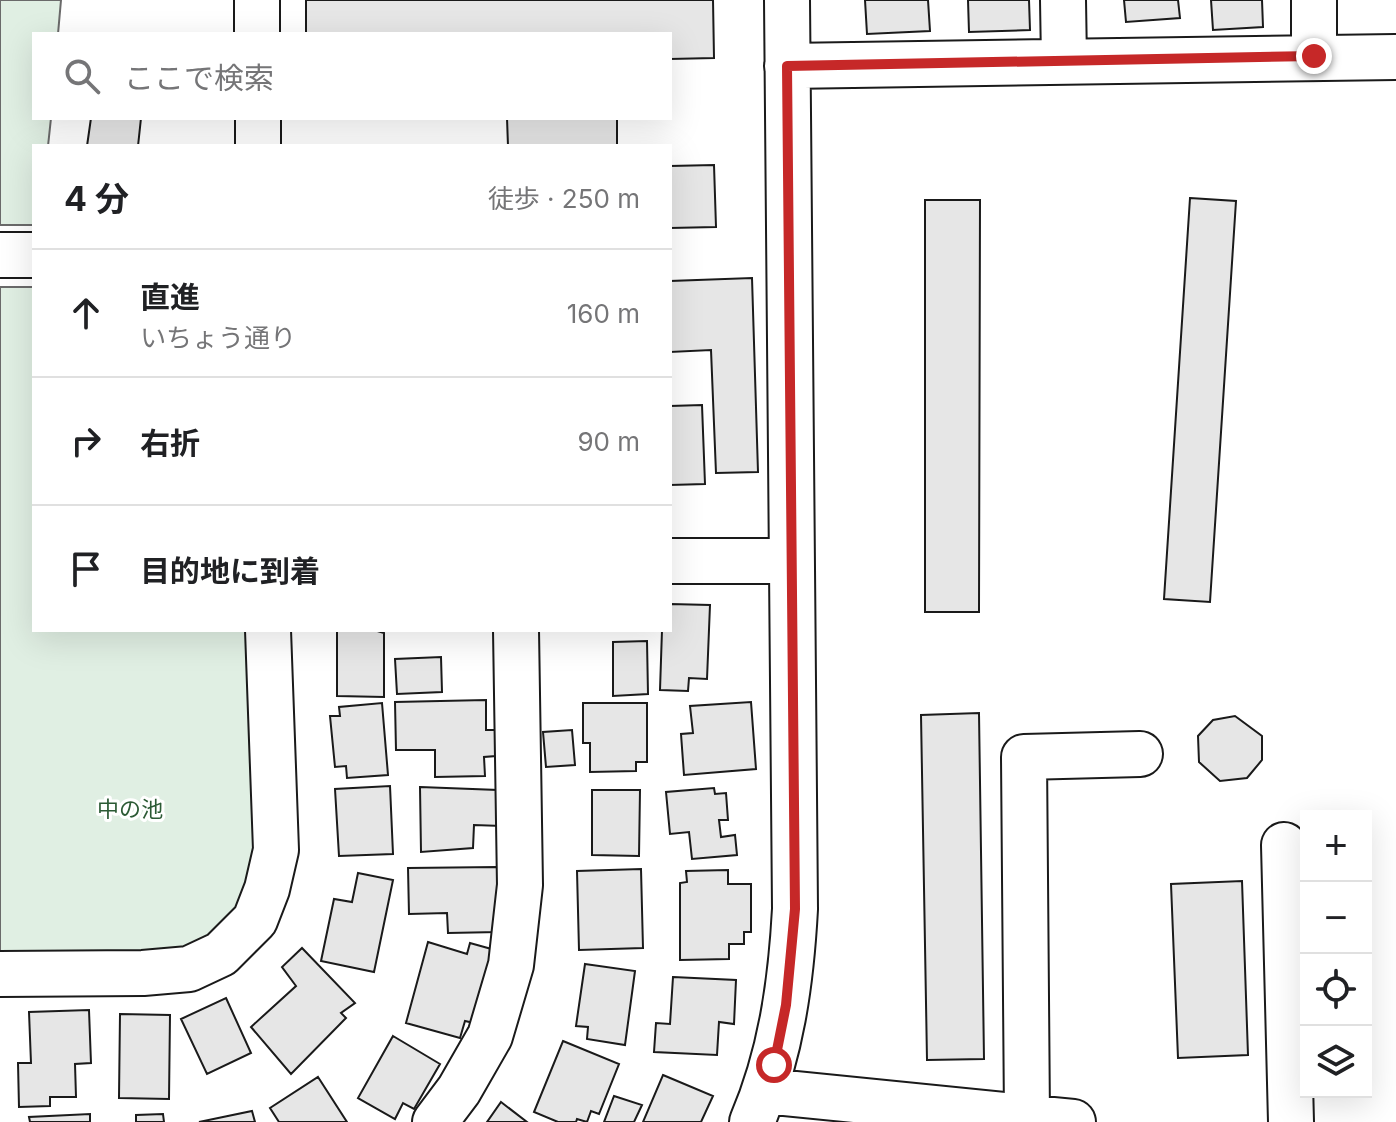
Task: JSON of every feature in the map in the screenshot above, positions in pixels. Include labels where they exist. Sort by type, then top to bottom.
[{"type":"street","points":[[257,0],[257,32]]},
{"type":"street","points":[[787,0],[795,909],[786,1005],[774,1065],[758,1107],[1027,1117],[1073,1122]]},
{"type":"street","points":[[1063,0],[1064,61]]},
{"type":"street","points":[[1314,0],[1314,56]]},
{"type":"street","points":[[787,66],[1396,57]]},
{"type":"street","points":[[258,120],[258,144]]},
{"type":"street","points":[[0,255],[32,255]]},
{"type":"street","points":[[672,561],[791,561]]},
{"type":"street","points":[[0,974],[143,973],[189,969],[221,954],[255,920],[267,889],[276,850],[268,632]]},
{"type":"street","points":[[435,1122],[459,1090],[490,1036],[511,965],[520,885],[516,632]]},
{"type":"street","points":[[1027,1117],[1024,757],[1140,754]]},
{"type":"street","points":[[1284,845],[1291,1122]]},
{"type":"green space","points":[[0,0],[61,0],[58,32],[32,32],[32,120],[51,120],[48,144],[32,144],[32,225],[0,225]]},
{"type":"green space","name":"中の池","points":[[0,287],[32,287],[32,632],[252,632],[262,835],[240,916],[190,953],[0,960]]},
{"type":"building","points":[[306,0],[713,0],[714,58],[672,59],[672,32],[306,32]]},
{"type":"building","points":[[865,0],[928,0],[930,31],[867,34]]},
{"type":"building","points":[[968,0],[1029,0],[1030,30],[969,32]]},
{"type":"building","points":[[1124,0],[1178,0],[1180,18],[1126,22]]},
{"type":"building","points":[[1211,0],[1262,0],[1263,27],[1213,30]]},
{"type":"building","points":[[91,120],[141,120],[138,144],[87,144]]},
{"type":"building","points":[[507,120],[617,120],[617,144],[508,144]]},
{"type":"building","points":[[714,165],[716,227],[672,228],[672,166]]},
{"type":"building","points":[[1190,198],[1236,201],[1210,602],[1164,599]]},
{"type":"building","points":[[925,200],[980,200],[979,612],[925,612]]},
{"type":"building","points":[[752,278],[758,472],[716,473],[711,350],[672,352],[672,281]]},
{"type":"building","points":[[702,405],[705,484],[672,485],[672,406]]},
{"type":"building","points":[[672,604],[710,605],[707,679],[689,678],[688,691],[660,690],[662,632],[672,632]]},
{"type":"building","points":[[337,632],[384,633],[384,697],[337,696]]},
{"type":"building","points":[[647,641],[648,694],[613,696],[613,642]]},
{"type":"building","points":[[441,657],[442,692],[397,694],[395,659]]},
{"type":"building","points":[[486,700],[486,730],[495,730],[496,756],[484,757],[485,776],[435,777],[435,750],[396,750],[395,702]]},
{"type":"building","points":[[751,702],[756,769],[684,775],[681,734],[693,733],[690,706]]},
{"type":"building","points":[[382,703],[388,775],[347,778],[346,766],[335,767],[330,716],[340,716],[339,707]]},
{"type":"building","points":[[583,703],[647,703],[647,762],[636,762],[636,771],[590,772],[590,743],[583,743]]},
{"type":"building","points":[[979,713],[984,1059],[927,1060],[921,715]]},
{"type":"building","points":[[1235,716],[1262,736],[1262,760],[1247,778],[1220,781],[1199,762],[1198,736],[1213,720]]},
{"type":"building","points":[[572,730],[575,765],[546,767],[543,732]]},
{"type":"building","points":[[390,786],[393,854],[339,856],[335,789]]},
{"type":"building","points":[[420,787],[498,790],[502,826],[474,825],[473,848],[421,852]]},
{"type":"building","points":[[714,788],[715,794],[726,793],[728,820],[719,820],[721,837],[735,835],[737,855],[692,859],[689,832],[670,834],[666,792]]},
{"type":"building","points":[[592,790],[640,790],[639,856],[592,855]]},
{"type":"building","points":[[497,867],[498,932],[448,933],[447,913],[409,914],[408,868]]},
{"type":"building","points":[[641,869],[643,948],[579,950],[577,871]]},
{"type":"building","points":[[728,870],[728,884],[751,884],[751,932],[744,932],[744,944],[729,944],[729,959],[680,960],[680,883],[687,882],[686,871]]},
{"type":"building","points":[[358,873],[393,880],[374,972],[321,961],[334,899],[352,902]]},
{"type":"building","points":[[1242,881],[1248,1055],[1178,1058],[1171,884]]},
{"type":"building","points":[[428,942],[467,954],[470,943],[495,950],[474,1023],[465,1021],[460,1038],[406,1023]]},
{"type":"building","points":[[302,948],[355,1003],[341,1013],[346,1018],[291,1074],[251,1027],[296,986],[282,967]]},
{"type":"building","points":[[585,964],[635,971],[625,1045],[587,1039],[588,1027],[576,1026]]},
{"type":"building","points":[[673,977],[736,980],[734,1024],[719,1022],[717,1055],[654,1052],[656,1023],[670,1024]]},
{"type":"building","points":[[226,998],[251,1053],[207,1074],[181,1019]]},
{"type":"building","points":[[89,1010],[91,1063],[75,1064],[76,1097],[50,1097],[50,1106],[19,1107],[18,1063],[31,1063],[29,1012]]},
{"type":"building","points":[[120,1014],[170,1015],[169,1099],[119,1098]]},
{"type":"building","points":[[393,1036],[440,1064],[414,1109],[403,1103],[395,1119],[358,1098]]},
{"type":"building","points":[[563,1041],[619,1064],[599,1114],[591,1111],[587,1122],[577,1119],[576,1122],[558,1122],[534,1112]]},
{"type":"building","points":[[663,1075],[713,1096],[701,1122],[643,1122]]},
{"type":"building","points":[[318,1077],[347,1122],[279,1122],[270,1108]]},
{"type":"building","points":[[614,1096],[642,1105],[634,1122],[604,1122]]},
{"type":"building","points":[[501,1102],[527,1122],[487,1122]]},
{"type":"building","points":[[252,1111],[255,1122],[199,1122]]},
{"type":"building","points":[[90,1114],[90,1122],[30,1122],[29,1117]]},
{"type":"building","points":[[163,1114],[164,1122],[136,1122],[136,1115]]},
{"type":"route","points":[[774,1065],[786,1005],[795,909],[787,66],[1314,56]]}]
